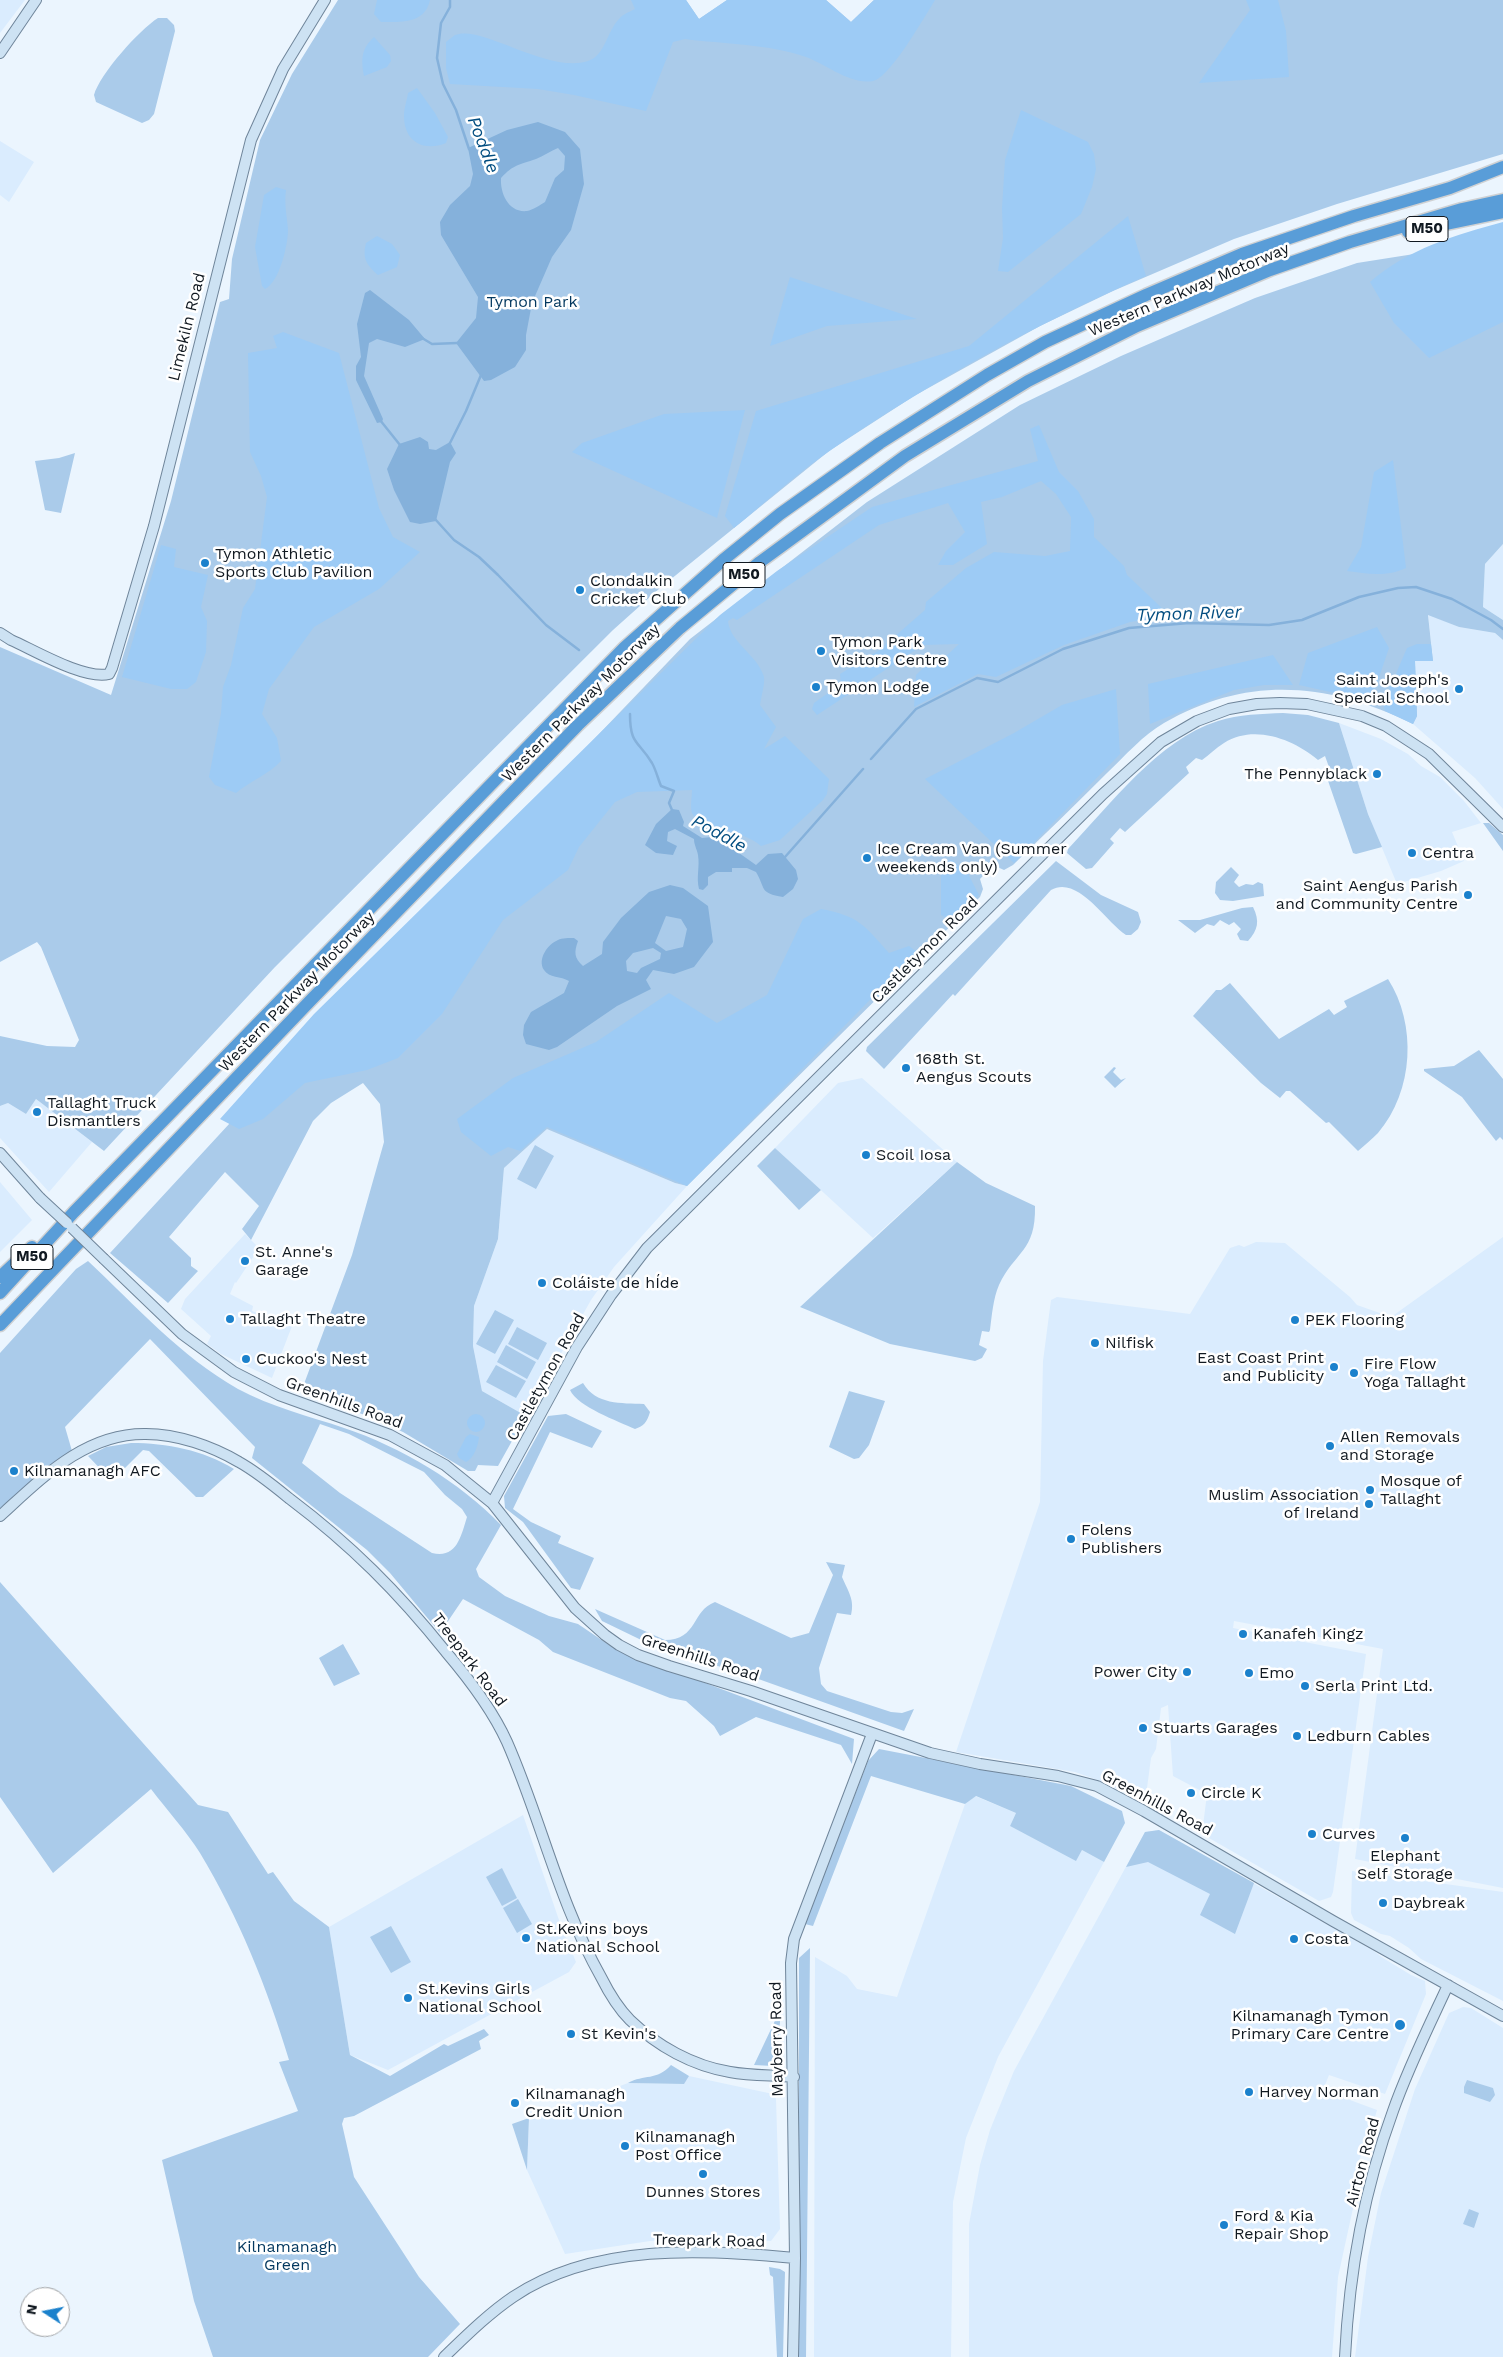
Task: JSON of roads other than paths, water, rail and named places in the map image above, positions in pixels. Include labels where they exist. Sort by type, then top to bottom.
[{"type":"highway","name":"M50","points":[[1450,188],[1503,167]]},
{"type":"highway","name":"M50","points":[[1450,188],[1503,177]]},
{"type":"highway","name":"Western Parkway Motorway","points":[[0,1293],[74,1212],[625,647],[723,560],[780,514],[880,443],[987,375],[1045,342],[1146,295],[1242,254],[1354,216],[1450,188]]},
{"type":"highway","name":"Western Parkway Motorway","points":[[0,1327],[310,1001],[578,725],[680,628],[760,562],[905,456],[1028,381],[1137,326],[1270,270],[1350,242],[1462,209],[1503,200]]},
{"type":"highway","name":"M50","points":[[1350,242],[1429,229],[1503,212]]},
{"type":"highway","name":"M50","points":[[0,1277],[48,1232],[74,1212]]},
{"type":"street","points":[[0,53],[36,0]]},
{"type":"street","name":"Limekiln Road","points":[[0,633],[11,640],[85,672],[104,676],[109,674],[154,526],[251,140],[283,69],[325,0]]},
{"type":"street","name":"Castletymon Road","points":[[492,1503],[577,1346],[611,1295],[647,1248],[1064,832],[1161,742],[1198,721],[1229,709],[1256,704],[1308,704],[1347,712],[1386,726],[1429,754],[1503,827]]},
{"type":"street","name":"Greenhills Road","points":[[0,1153],[40,1198],[182,1334],[229,1369],[276,1394],[368,1425],[413,1446],[445,1465],[492,1503],[575,1608],[605,1636],[619,1645],[661,1664],[750,1690],[930,1753],[980,1764],[1058,1776],[1097,1786],[1503,2016]]},
{"type":"street","name":"Treepark Road","points":[[0,1516],[36,1483],[74,1454],[97,1442],[121,1436],[145,1434],[168,1436],[212,1448],[242,1463],[320,1521],[378,1573],[437,1640],[488,1709],[507,1741],[572,1918],[591,1961],[612,1999],[629,2019],[675,2053],[700,2064],[731,2073],[794,2077]]},
{"type":"street","name":"Mayberry Road","points":[[793,2357],[795,2258],[791,1963],[794,1939],[872,1734]]},
{"type":"street","name":"Airton Road","points":[[1345,2357],[1352,2276],[1365,2205],[1378,2155],[1402,2086],[1448,1985]]},
{"type":"street","name":"Treepark Road","points":[[444,2357],[474,2328],[513,2297],[543,2280],[574,2268],[620,2258],[668,2252],[795,2258]]},
{"type":"water","points":[[538,122],[565,132],[580,149],[584,184],[571,230],[552,257],[532,303],[526,335],[526,350],[515,367],[491,380],[484,381],[456,343],[476,318],[478,297],[441,235],[440,222],[450,205],[470,186],[473,174],[468,148],[507,130]],"holes":[[[558,148],[565,156],[564,170],[555,178],[545,202],[527,211],[521,211],[511,206],[504,196],[501,178],[517,166]]]},
{"type":"water","points":[[370,290],[409,320],[425,339],[405,347],[377,339],[369,343],[364,376],[383,419],[382,422],[377,423],[356,380],[356,366],[361,357],[357,324],[365,293]]},
{"type":"water","points":[[420,437],[428,442],[429,449],[436,450],[450,442],[456,453],[450,462],[436,521],[420,524],[410,522],[394,490],[387,469],[399,444]]},
{"type":"water","points":[[672,809],[679,810],[684,822],[683,826],[702,838],[712,837],[722,841],[756,865],[768,854],[782,853],[796,870],[798,879],[793,889],[783,897],[770,894],[764,889],[756,872],[747,868],[732,868],[732,872],[716,872],[708,877],[708,885],[703,890],[699,889],[698,853],[694,839],[675,829],[668,832],[667,841],[677,846],[673,855],[656,853],[645,845],[656,824]]},
{"type":"water","points":[[670,885],[683,888],[708,906],[713,942],[694,967],[674,974],[653,970],[646,980],[651,989],[617,1006],[557,1047],[549,1050],[526,1044],[523,1035],[524,1025],[531,1012],[564,993],[569,981],[546,973],[544,970],[542,961],[547,948],[560,939],[574,938],[578,941],[575,952],[576,957],[583,966],[602,954],[603,942],[621,918],[649,892]],"holes":[[[666,916],[681,919],[687,929],[683,947],[666,951],[655,943]],[[653,948],[661,953],[660,959],[641,968],[637,973],[627,971],[626,961],[633,953]]]},
{"type":"waterway","name":"Poddle","points":[[450,0],[450,7],[441,23],[437,58],[443,84],[456,110],[469,149]]},
{"type":"waterway","name":"Poddle","points":[[422,338],[432,344],[457,343]]},
{"type":"waterway","name":"Poddle","points":[[449,445],[481,375]]},
{"type":"waterway","name":"Poddle","points":[[380,420],[400,445]]},
{"type":"waterway","name":"Poddle","points":[[435,519],[454,540],[479,557],[498,575],[546,625],[579,650]]},
{"type":"waterway","name":"Tymon River","points":[[871,759],[916,709],[977,678],[998,682],[1063,649],[1129,628],[1189,623],[1269,625],[1302,620],[1359,597],[1398,588],[1416,587],[1452,599],[1491,620],[1503,629]]},
{"type":"waterway","name":"Poddle","points":[[630,714],[633,737],[652,763],[661,786],[674,791],[669,803],[672,810]]},
{"type":"waterway","name":"Tymon River","points":[[785,857],[863,769]]},
{"type":"place","name":"Tymon Athletic Sports Club Pavilion","points":[[205,563]]},
{"type":"place","name":"Clondalkin Cricket Club","points":[[580,590]]},
{"type":"place","name":"Tymon Park Visitors Centre","points":[[821,651]]},
{"type":"place","name":"Tymon Lodge","points":[[816,687]]},
{"type":"place","name":"Saint Joseph's Special School","points":[[1459,689]]},
{"type":"place","name":"The Pennyblack","points":[[1377,774]]},
{"type":"place","name":"Centra","points":[[1412,853]]},
{"type":"place","name":"Ice Cream Van (Summer weekends only)","points":[[867,858]]},
{"type":"place","name":"Saint Aengus Parish and Community Centre","points":[[1468,895]]},
{"type":"place","name":"168th St. Aengus Scouts","points":[[906,1068]]},
{"type":"place","name":"Tallaght Truck Dismantlers","points":[[37,1112]]},
{"type":"place","name":"Scoil Iosa","points":[[866,1155]]},
{"type":"place","name":"St. Anne's Garage","points":[[245,1261]]},
{"type":"place","name":"Coláiste de hÍde","points":[[542,1283]]},
{"type":"place","name":"Tallaght Theatre","points":[[230,1319]]},
{"type":"place","name":"PEK Flooring","points":[[1295,1320]]},
{"type":"place","name":"Nilfisk","points":[[1095,1343]]},
{"type":"place","name":"Cuckoo's Nest","points":[[246,1359]]},
{"type":"place","name":"East Coast Print and Publicity","points":[[1334,1367]]},
{"type":"place","name":"Fire Flow Yoga Tallaght","points":[[1354,1373]]},
{"type":"place","name":"Allen Removals and Storage","points":[[1330,1446]]},
{"type":"place","name":"Kilnamanagh AFC","points":[[14,1471]]},
{"type":"place","name":"Mosque of Tallaght","points":[[1370,1490]]},
{"type":"place","name":"Muslim Association of Ireland","points":[[1369,1504]]},
{"type":"place","name":"Folens Publishers","points":[[1071,1539]]},
{"type":"place","name":"Kanafeh Kingz","points":[[1243,1634]]},
{"type":"place","name":"Power City","points":[[1187,1672]]},
{"type":"place","name":"Emo","points":[[1249,1673]]},
{"type":"place","name":"Serla Print Ltd.","points":[[1305,1686]]},
{"type":"place","name":"Stuarts Garages","points":[[1143,1728]]},
{"type":"place","name":"Ledburn Cables","points":[[1297,1736]]},
{"type":"place","name":"Circle K","points":[[1191,1793]]},
{"type":"place","name":"Curves","points":[[1312,1834]]},
{"type":"place","name":"Elephant Self Storage","points":[[1405,1838]]},
{"type":"place","name":"Daybreak","points":[[1383,1903]]},
{"type":"place","name":"St.Kevins boys National School","points":[[526,1938]]},
{"type":"place","name":"Costa","points":[[1294,1939]]},
{"type":"place","name":"St.Kevins Girls National School","points":[[408,1998]]},
{"type":"place","name":"Kilnamanagh Tymon Primary Care Centre","points":[[1400,2025]]},
{"type":"place","name":"St Kevin's","points":[[571,2034]]},
{"type":"place","name":"Harvey Norman","points":[[1249,2092]]},
{"type":"place","name":"Kilnamanagh Credit Union","points":[[515,2103]]},
{"type":"place","name":"Kilnamanagh Post Office","points":[[625,2146]]},
{"type":"place","name":"Dunnes Stores","points":[[703,2174]]},
{"type":"place","name":"Ford & Kia Repair Shop","points":[[1224,2225]]},
{"type":"park label","name":"Tymon Park","points":[[532,302]]},
{"type":"park label","name":"Kilnamanagh Green","points":[[287,2256]]}]
